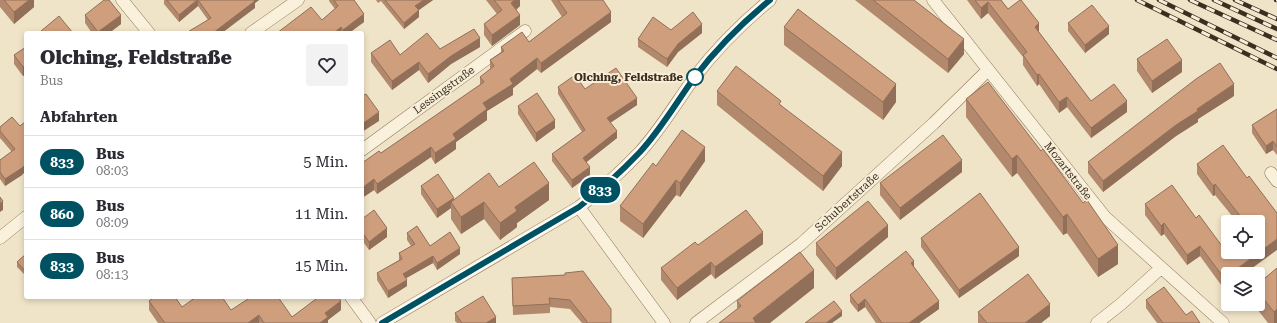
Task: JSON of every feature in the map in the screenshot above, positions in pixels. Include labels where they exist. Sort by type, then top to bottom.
[{"type":"street","points":[[122,0],[147,31]]},
{"type":"street","points":[[254,31],[298,0]]},
{"type":"street","points":[[382,323],[579,207],[605,187],[640,151],[672,112],[695,77],[745,20],[770,0]]},
{"type":"street","name":"Mozartstraße","points":[[933,0],[1105,217],[1223,323]]},
{"type":"street","name":"Lessingstraße","points":[[364,149],[526,31]]},
{"type":"street","name":"Schubertstraße","points":[[696,323],[801,244],[934,123],[988,70]]},
{"type":"street","points":[[579,207],[664,323]]},
{"type":"street","points":[[0,238],[24,219]]},
{"type":"street","points":[[1097,323],[1121,304],[1161,268]]},
{"type":"street","points":[[352,299],[370,323]]},
{"type":"building","points":[[4,0],[29,0],[14,12]]},
{"type":"building","points":[[104,0],[109,0],[121,15],[97,31],[85,15]]},
{"type":"building","points":[[167,0],[197,0],[179,15]]},
{"type":"building","points":[[198,0],[255,1],[216,31],[189,31],[211,18]]},
{"type":"building","points":[[334,0],[354,0],[364,14],[343,30],[341,27],[336,31],[280,31],[311,7],[322,20],[338,6]]},
{"type":"building","points":[[385,0],[424,0],[415,6],[419,10],[404,23]]},
{"type":"building","points":[[494,0],[515,0],[511,3],[520,15],[492,35],[484,24],[502,10]]},
{"type":"building","points":[[558,0],[603,0],[611,12],[541,63],[537,58],[510,79],[513,84],[483,103],[487,109],[453,134],[456,139],[435,153],[431,147],[377,184],[374,179],[364,186],[364,162],[379,151],[381,153],[484,82],[480,77],[494,66],[490,60],[504,51],[501,47],[522,32],[529,42],[567,13]]},
{"type":"building","points":[[873,0],[914,0],[964,39],[948,59]]},
{"type":"building","points":[[975,0],[1001,0],[1008,9],[1021,0],[1039,23],[1035,27],[1091,101],[1114,84],[1127,101],[1091,128],[1067,97],[1059,102],[1023,55],[1027,52],[988,2],[981,8]]},
{"type":"building","points":[[1092,5],[1109,26],[1085,45],[1068,23]]},
{"type":"building","points":[[798,9],[896,84],[883,102],[784,27]]},
{"type":"building","points":[[693,12],[702,24],[678,44],[667,59],[638,39],[653,17],[671,30]]},
{"type":"building","points":[[59,16],[71,31],[41,31]]},
{"type":"building","points":[[474,29],[480,38],[451,56],[428,74],[419,62],[392,81],[371,53],[390,40],[400,55],[427,33],[440,49]]},
{"type":"building","points":[[1167,39],[1182,60],[1152,81],[1137,59]]},
{"type":"building","points":[[24,48],[24,66],[23,67],[14,55]]},
{"type":"building","points":[[1220,63],[1234,84],[1197,109],[1198,111],[1176,125],[1103,181],[1088,162],[1196,79]]},
{"type":"building","points":[[736,66],[781,101],[779,104],[842,152],[823,176],[717,91]]},
{"type":"building","points":[[616,68],[637,98],[607,118],[617,131],[583,158],[590,167],[572,180],[552,154],[585,130],[558,87],[575,75],[585,89]]},
{"type":"building","points":[[988,82],[1041,151],[1043,149],[1083,203],[1087,200],[1118,245],[1098,259],[1067,214],[1063,217],[1017,155],[1012,159],[966,99]]},
{"type":"building","points":[[537,93],[555,120],[536,133],[518,106]]},
{"type":"building","points":[[366,94],[379,112],[364,123],[364,95]]},
{"type":"building","points":[[1277,109],[1277,147],[1273,141],[1266,146],[1252,125]]},
{"type":"building","points":[[12,117],[20,126],[24,123],[24,166],[5,179],[0,172],[0,160],[15,149],[0,131],[0,127]]},
{"type":"building","points":[[682,130],[705,147],[680,183],[676,180],[643,224],[620,206],[653,163],[656,166]]},
{"type":"building","points":[[943,135],[962,160],[900,208],[880,183]]},
{"type":"building","points":[[1223,145],[1247,178],[1249,176],[1277,213],[1277,239],[1265,248],[1265,215],[1239,215],[1215,184],[1213,186],[1197,164]]},
{"type":"building","points":[[534,162],[549,183],[515,207],[517,211],[500,223],[484,202],[461,217],[451,202],[489,173],[499,187]]},
{"type":"building","points":[[438,174],[454,198],[437,209],[421,186]]},
{"type":"building","points":[[1172,185],[1196,218],[1199,215],[1221,245],[1221,259],[1250,259],[1239,267],[1221,267],[1221,274],[1200,246],[1187,255],[1164,223],[1161,226],[1145,204]]},
{"type":"building","points":[[980,193],[1019,247],[959,290],[921,238]]},
{"type":"building","points":[[0,197],[3,201],[0,204]]},
{"type":"building","points":[[868,201],[888,225],[836,268],[816,243]]},
{"type":"building","points":[[374,210],[387,228],[369,242],[364,235],[364,218]]},
{"type":"building","points":[[746,210],[763,232],[715,267],[711,262],[677,288],[661,268],[695,242],[698,245]]},
{"type":"building","points":[[417,226],[430,246],[450,232],[460,248],[437,263],[433,256],[403,274],[407,280],[388,291],[377,273],[402,259],[399,253],[415,244],[407,233]]},
{"type":"building","points":[[906,251],[914,261],[911,263],[939,301],[909,323],[882,323],[865,299],[858,305],[850,295]]},
{"type":"building","points":[[800,252],[814,270],[753,318],[756,323],[719,323],[741,306],[737,301]]},
{"type":"building","points":[[24,256],[24,270],[17,262]]},
{"type":"building","points":[[1277,268],[1277,309],[1274,312],[1265,301],[1265,278]]},
{"type":"building","points":[[583,271],[611,309],[611,323],[587,323],[570,300],[549,298],[550,304],[513,306],[512,278],[565,275],[565,273]]},
{"type":"building","points":[[1028,274],[1050,304],[1025,323],[987,323],[978,312]]},
{"type":"building","points":[[1164,287],[1186,315],[1192,311],[1200,323],[1163,323],[1146,300]]},
{"type":"building","points":[[483,296],[496,317],[486,323],[462,323],[455,313]]},
{"type":"building","points":[[152,299],[176,299],[182,307],[193,299],[223,299],[231,310],[248,299],[279,299],[292,317],[316,299],[340,299],[341,301],[325,313],[328,317],[320,323],[264,323],[259,315],[248,323],[165,323],[149,301]]},
{"type":"building","points":[[834,301],[842,311],[826,323],[805,323]]},
{"type":"railway","points":[[1137,0],[1277,69]]},
{"type":"railway","points":[[1159,0],[1277,58]]},
{"type":"railway","points":[[1190,0],[1277,40]]},
{"type":"railway","points":[[1214,0],[1277,29]]},
{"type":"railway","points":[[1235,0],[1277,19]]},
{"type":"bus line","name":"833","points":[[382,323],[579,207],[605,187],[640,151],[672,112],[685,90],[695,77],[745,20],[770,0]]},
{"type":"place","name":"Olching, Feldstraße","points":[[695,77]]}]
